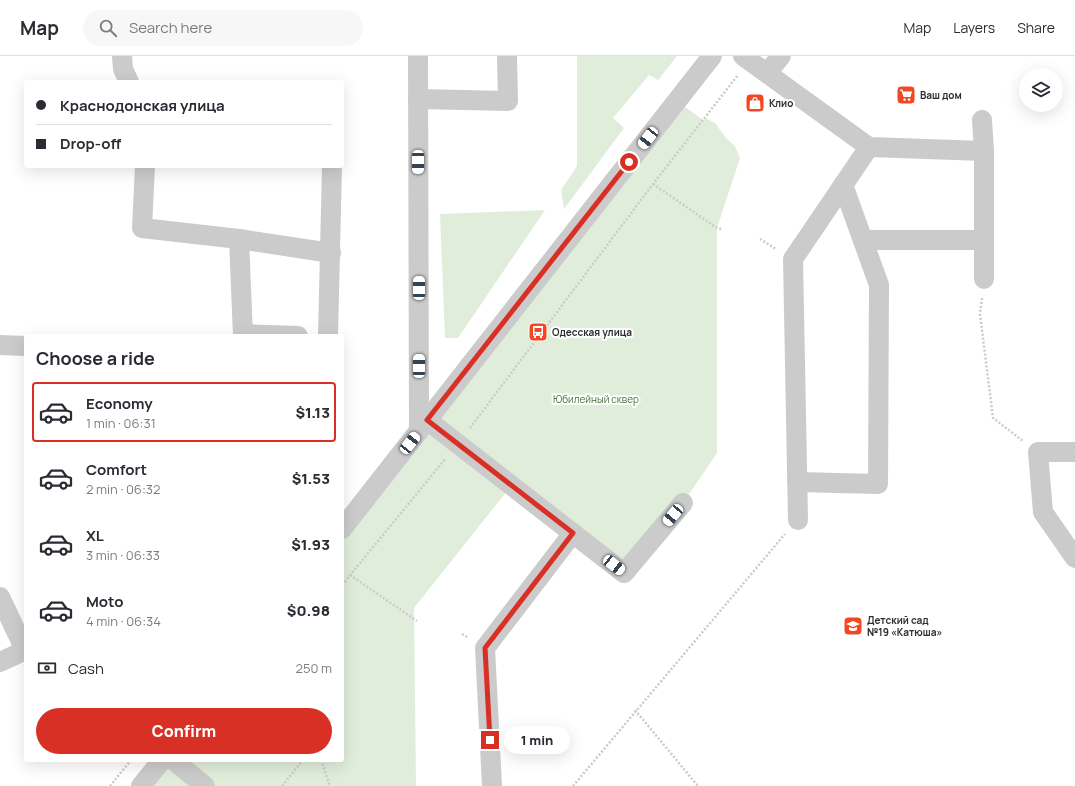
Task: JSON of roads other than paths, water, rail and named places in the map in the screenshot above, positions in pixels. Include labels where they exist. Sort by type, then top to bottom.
[{"type":"street","points":[[122,56],[122,69],[128,80]]},
{"type":"street","points":[[418,56],[423,426]]},
{"type":"street","points":[[418,98],[508,101],[508,56]]},
{"type":"street","points":[[344,527],[712,56]]},
{"type":"street","points":[[768,72],[781,56]]},
{"type":"street","points":[[746,58],[768,72],[870,147],[984,151]]},
{"type":"street","points":[[982,120],[984,151],[984,279]]},
{"type":"street","points":[[798,520],[794,259],[870,147]]},
{"type":"street","points":[[145,168],[142,228],[239,239],[331,253]]},
{"type":"street","points":[[328,334],[332,168]]},
{"type":"street","points":[[797,482],[878,484],[879,285],[843,185]]},
{"type":"street","points":[[239,239],[243,334]]},
{"type":"street","points":[[863,240],[984,240]]},
{"type":"street","points":[[0,346],[24,346]]},
{"type":"street","points":[[423,426],[457,444],[624,573],[683,503]]},
{"type":"street","points":[[1075,452],[1038,452],[1042,512],[1075,558]]},
{"type":"street","points":[[492,786],[485,648],[573,533]]},
{"type":"street","points":[[0,597],[24,648]]},
{"type":"street","points":[[0,662],[24,650]]},
{"type":"street","points":[[141,786],[160,762]]},
{"type":"street","points":[[175,762],[205,786]]},
{"type":"place","name":"Ваш дом","points":[[906,95]]},
{"type":"place","name":"Клио","points":[[755,103]]},
{"type":"place","name":"Одесская улица","points":[[538,332]]},
{"type":"place","name":"Детский сад №19 «Катюша»","points":[[853,626]]},
{"type":"park label","name":"Юбилейный сквер","points":[[596,399]]}]
